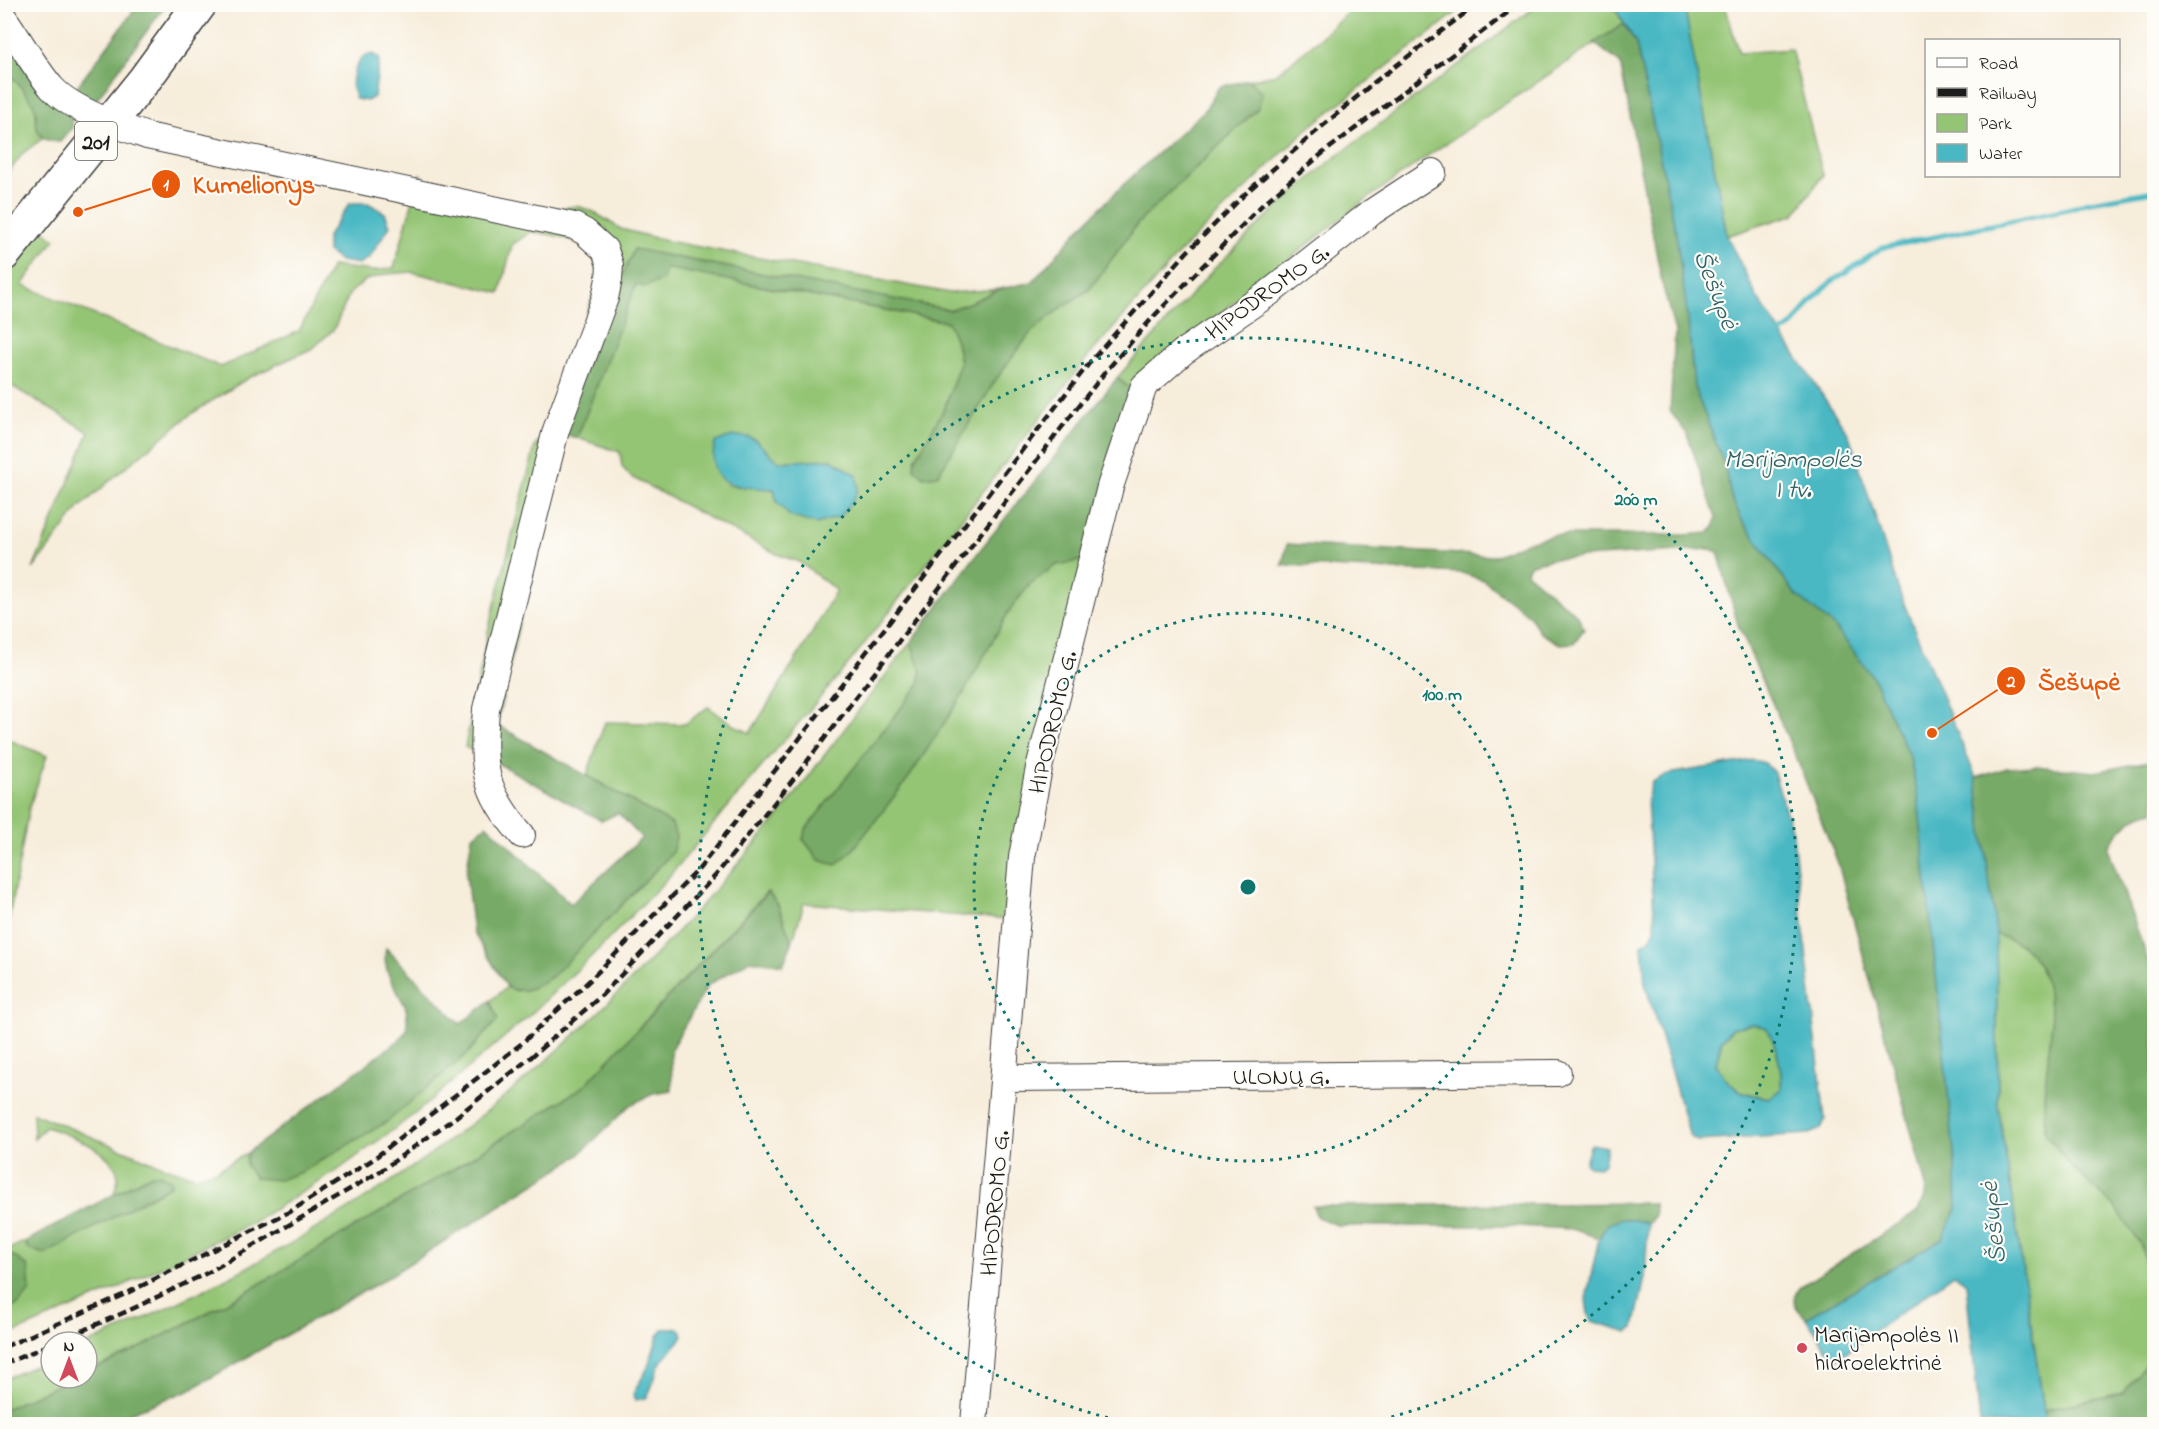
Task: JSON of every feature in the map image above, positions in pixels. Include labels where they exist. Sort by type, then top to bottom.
[{"type":"main road","name":"201","points":[[4,254],[111,123],[200,4]]},
{"type":"street","points":[[4,18],[52,88],[67,100],[111,123],[147,136],[574,226],[585,232],[605,250],[610,265],[605,298],[556,430],[486,709],[483,752],[488,784],[503,814],[522,835]]},
{"type":"street","name":"HIPODROMO G.","points":[[974,1425],[1022,857],[1037,780],[1110,487],[1144,386],[1183,352],[1269,293],[1372,212],[1432,172]]},
{"type":"street","name":"ULONŲ G.","points":[[1005,1078],[1558,1074]]},
{"type":"green space","points":[[138,5],[166,5],[96,100],[67,100]]},
{"type":"green space","points":[[1356,5],[1466,5],[1307,129],[1183,249],[1087,358],[850,662],[700,840],[665,881],[600,948],[530,1015],[416,1113],[337,1171],[250,1224],[114,1290],[5,1337],[4,1311],[19,1304],[14,1256],[5,1256],[5,1251],[28,1240],[26,1245],[152,1174],[114,1194],[118,1180],[116,1170],[110,1160],[90,1145],[46,1127],[34,1138],[33,1113],[165,1167],[194,1176],[217,1170],[247,1153],[246,1166],[301,1172],[386,1122],[468,1053],[497,1019],[490,1001],[507,987],[517,991],[671,824],[587,775],[605,722],[685,724],[708,707],[750,733],[808,640],[836,590],[799,562],[777,554],[631,477],[622,467],[620,452],[577,438],[636,283],[665,268],[948,322],[956,341],[960,362],[945,407],[915,460],[914,468],[997,378],[1031,332],[1062,307],[1089,290],[1138,223],[1258,108],[1262,92],[1248,80],[1276,74]],"holes":[[[734,436],[749,437],[779,462],[831,459],[777,502],[774,489],[727,485],[723,439]]]},
{"type":"green space","points":[[1538,5],[1613,5],[1624,24],[1360,204],[1155,364],[1130,388],[1117,378],[1212,271],[1270,214],[1328,163]]},
{"type":"green space","points":[[1684,5],[1725,5],[1739,53],[1791,49],[1823,175],[1795,214],[1727,236]]},
{"type":"green space","points":[[4,18],[67,100],[73,127],[60,142],[44,138],[37,129],[36,111],[31,101],[18,83],[5,71]]},
{"type":"green space","points":[[1624,24],[1636,43],[1676,232],[1688,319],[1694,387],[1724,463],[1731,496],[1742,520],[1796,595],[1835,627],[1873,677],[1910,758],[1918,797],[1955,1162],[1957,1209],[1942,1239],[1806,1318],[1794,1301],[1798,1288],[1917,1212],[1925,1197],[1926,1186],[1838,863],[1796,757],[1738,625],[1718,552],[1710,549],[1552,559],[1531,564],[1526,572],[1578,616],[1584,629],[1574,643],[1560,644],[1540,633],[1530,616],[1483,580],[1462,573],[1282,565],[1287,544],[1494,556],[1527,542],[1555,535],[1685,535],[1708,533],[1714,527],[1716,518],[1687,434],[1670,411],[1675,332],[1662,283],[1620,63],[1594,43]]},
{"type":"green space","points":[[4,71],[32,102],[43,138],[23,153],[5,177]]},
{"type":"green space","points":[[1248,80],[1262,92],[1258,108],[1138,223],[1089,290],[1062,307],[1031,332],[997,378],[938,475],[924,477],[914,468],[915,460],[945,407],[960,362],[956,341],[948,322],[666,268],[663,280],[643,287],[636,284],[577,438],[561,433],[609,307],[634,249],[950,310],[1000,289],[1032,282],[1082,226],[1124,184],[1205,110],[1219,87]]},
{"type":"green space","points":[[420,174],[430,186],[549,210],[577,206],[592,211],[621,229],[667,241],[950,293],[1000,289],[950,310],[634,249],[561,433],[497,725],[492,760],[465,747],[488,631],[535,446],[546,432],[599,277],[595,261],[582,246],[566,238],[531,232],[512,245],[500,293],[412,272],[387,274],[366,280],[350,293],[334,329],[313,348],[248,378],[191,414],[79,508],[33,569],[89,432],[5,382],[5,272],[34,232],[41,229],[55,239],[22,285],[221,367],[299,331],[332,266],[373,271],[394,268]]},
{"type":"green space","points":[[1117,378],[1130,388],[1084,560],[1056,565],[1030,584],[1009,611],[963,694],[910,776],[852,851],[836,865],[819,860],[803,839],[806,829],[919,685],[921,672],[911,642],[980,550]]},
{"type":"green space","points":[[1084,560],[1012,920],[804,903],[792,943],[778,905],[767,892],[583,1087],[458,1166],[243,1294],[138,1349],[99,1367],[99,1339],[184,1300],[324,1224],[413,1166],[499,1101],[622,990],[698,909],[782,811],[911,642],[921,672],[919,685],[806,829],[803,839],[963,694],[1009,611],[1030,584],[1056,565]]},
{"type":"green space","points":[[497,725],[672,824],[676,837],[672,853],[553,976],[526,990],[507,987],[473,932],[466,875],[472,836],[487,825],[571,904],[642,838],[618,813],[602,821],[492,760]]},
{"type":"green space","points":[[5,738],[47,756],[29,808],[5,940]]},
{"type":"green space","points":[[2154,760],[2154,811],[2133,819],[2108,848],[2154,977],[2154,1302],[2141,1245],[2117,1209],[2069,1164],[2045,1133],[2044,1098],[2052,1022],[2047,985],[2037,961],[2022,945],[1996,934],[1976,778],[2007,768],[2035,766],[2095,772]]},
{"type":"green space","points":[[768,892],[778,905],[792,943],[783,965],[750,960],[708,985],[671,1049],[672,1091],[653,1094],[630,1105],[578,1156],[382,1281],[189,1390],[102,1424],[5,1424],[5,1409],[47,1390],[99,1390],[99,1367],[138,1349],[243,1294],[458,1166],[583,1087]]},
{"type":"green space","points":[[1996,934],[2022,945],[2037,961],[2047,985],[2052,1022],[2044,1098],[2069,1164],[2117,1209],[2141,1245],[2154,1302],[2154,1340],[2150,1359],[2123,1393],[2044,1410],[1998,1105]]},
{"type":"green space","points":[[386,948],[460,1024],[490,1001],[498,1019],[468,1053],[387,1122],[301,1172],[279,1180],[255,1178],[246,1166],[247,1153],[398,1041],[407,1030],[406,1009],[387,972]]},
{"type":"green space","points":[[1752,1024],[1767,1028],[1778,1058],[1781,1090],[1769,1098],[1751,1095],[1737,1089],[1727,1080],[1716,1064],[1722,1041],[1733,1028]]},
{"type":"green space","points":[[152,1174],[160,1174],[171,1181],[170,1186],[46,1254],[30,1250],[26,1245],[28,1240]]},
{"type":"green space","points":[[1654,1203],[1655,1215],[1648,1224],[1640,1221],[1608,1224],[1599,1238],[1572,1229],[1518,1226],[1339,1226],[1317,1217],[1313,1206]]},
{"type":"green space","points":[[5,1256],[14,1256],[28,1267],[30,1291],[19,1304],[5,1311]]},
{"type":"green space","points":[[2154,1340],[2154,1424],[2046,1424],[2044,1410],[2123,1393],[2150,1359]]},
{"type":"green space","points":[[39,1364],[39,1390],[47,1390],[5,1409],[4,1379]]},
{"type":"water","name":"Marijampolės I tv.","points":[[1613,5],[1684,5],[1727,236],[1757,297],[1849,435],[1900,594],[1976,778],[1996,934],[1998,1105],[2046,1424],[1980,1424],[1966,1283],[1954,1274],[1834,1361],[1806,1318],[1942,1239],[1957,1209],[1955,1162],[1918,797],[1910,758],[1873,677],[1835,627],[1796,595],[1742,520],[1731,496],[1724,463],[1694,387],[1688,319],[1676,233],[1636,43]]},
{"type":"water","points":[[372,54],[379,58],[374,97],[367,101],[356,99],[352,89],[354,73],[361,58]]},
{"type":"water","points":[[350,203],[368,203],[385,213],[390,226],[369,258],[359,264],[340,261],[327,251],[327,237]]},
{"type":"water","points":[[734,436],[749,437],[755,440],[779,462],[831,459],[857,475],[858,490],[839,517],[816,524],[790,516],[777,502],[774,489],[737,486],[720,477],[715,469],[713,458],[715,443]]},
{"type":"water","points":[[1753,760],[1765,763],[1774,773],[1793,835],[1825,1120],[1821,1129],[1809,1134],[1698,1141],[1690,1137],[1645,983],[1642,944],[1650,939],[1655,929],[1647,799],[1652,782],[1668,774]],"holes":[[[1752,1024],[1767,1028],[1774,1043],[1781,1074],[1781,1090],[1769,1098],[1751,1095],[1737,1089],[1727,1080],[1716,1064],[1721,1041],[1732,1028]]]},
{"type":"water","points":[[1592,1144],[1607,1147],[1604,1164],[1599,1167],[1588,1166],[1585,1163]]},
{"type":"water","points":[[1622,1219],[1648,1224],[1645,1278],[1634,1328],[1628,1332],[1591,1321],[1586,1299],[1599,1238],[1608,1224]]},
{"type":"water","points":[[663,1329],[681,1330],[683,1335],[681,1339],[661,1362],[646,1398],[636,1400],[633,1394],[648,1367],[658,1336]]},
{"type":"waterway","points":[[1776,337],[1794,324],[1812,300],[1831,282],[1882,248],[2072,208],[2085,203],[2154,191]]},
{"type":"railway","points":[[4,1347],[123,1295],[291,1211],[372,1160],[521,1044],[590,980],[699,869],[1091,361],[1187,252],[1248,191],[1312,135],[1372,84],[1477,4]]},
{"type":"railway","points":[[84,1330],[209,1272],[379,1172],[456,1117],[530,1058],[602,995],[716,875],[799,772],[1106,371],[1155,315],[1263,204],[1323,153],[1519,4]]},
{"type":"railway","points":[[4,1364],[39,1349]]},
{"type":"place","name":"Kumelionys","points":[[78,212]]},
{"type":"place","name":"Šešupė","points":[[1932,733]]},
{"type":"place","name":"Marijampolės II hidroelektrinė","points":[[1802,1348]]}]
